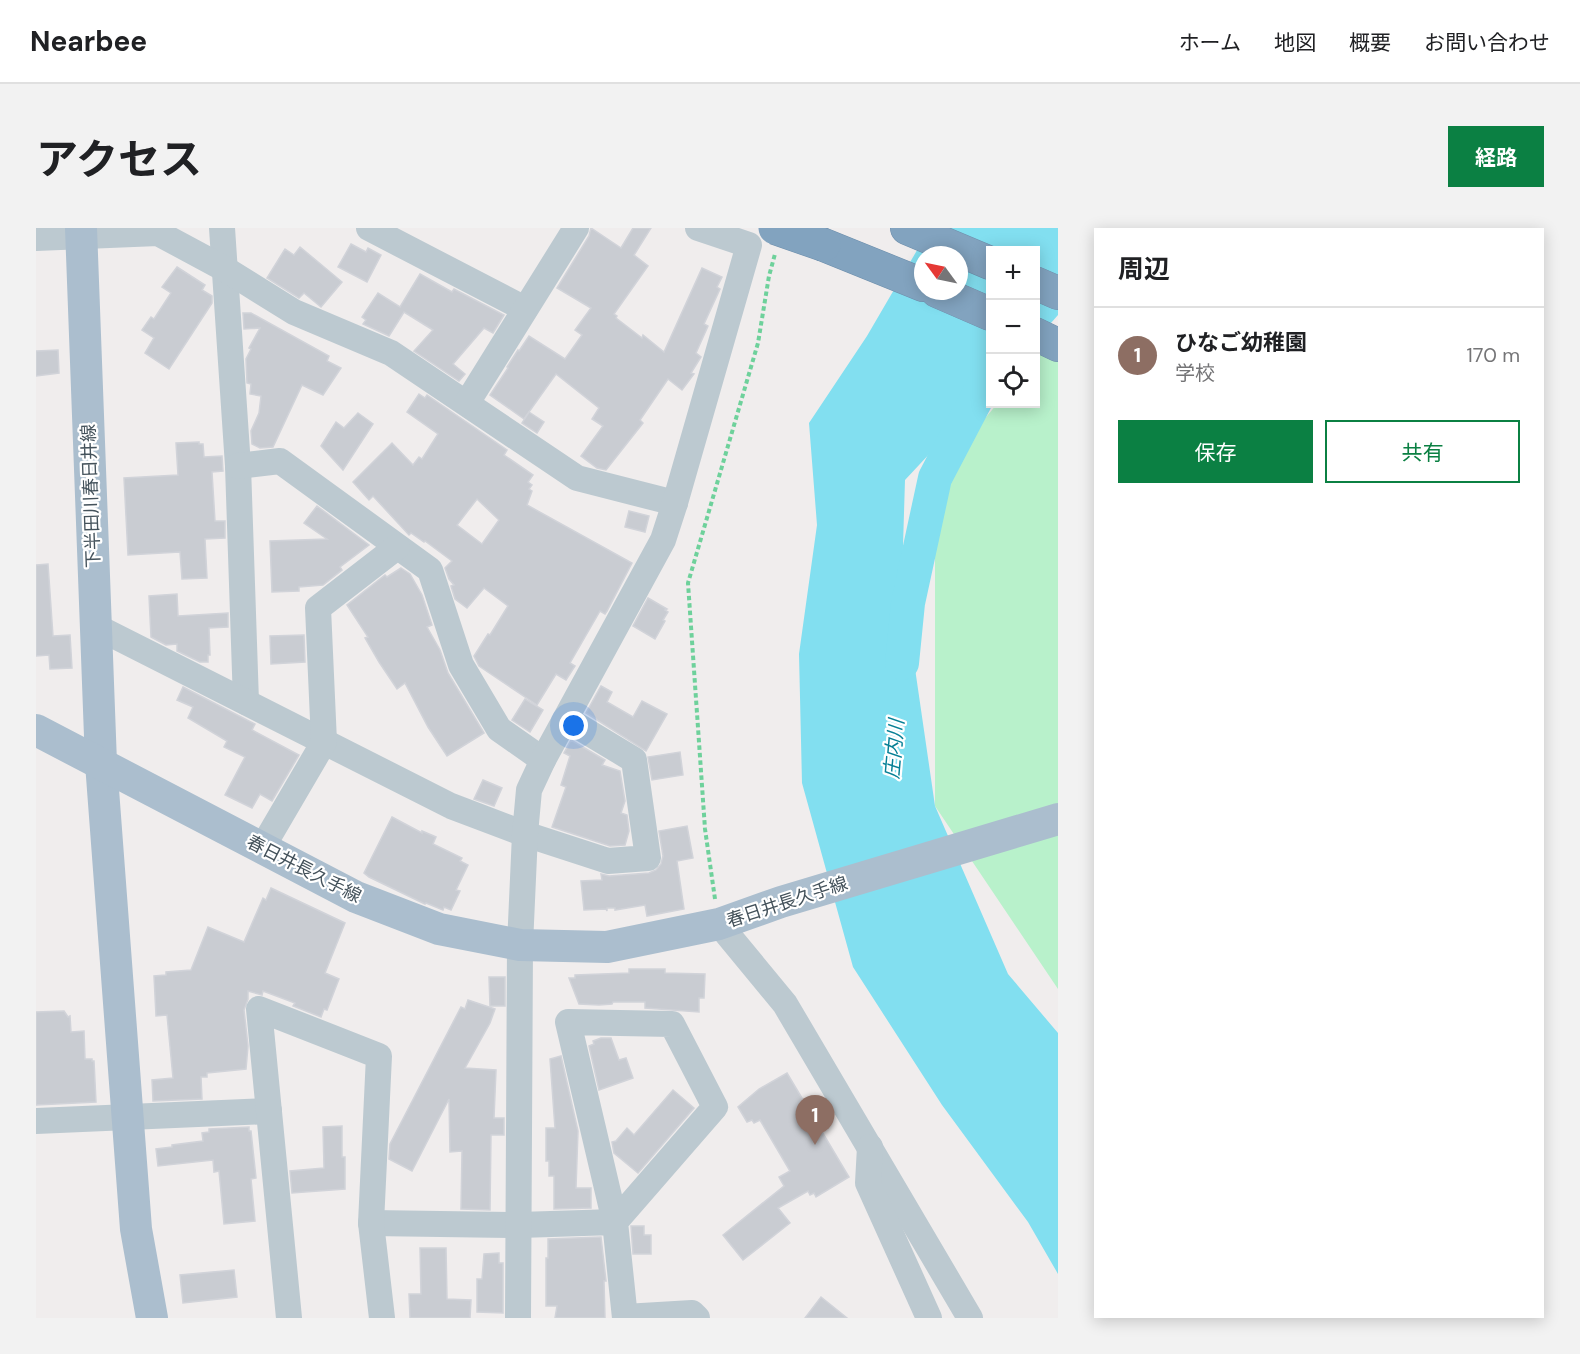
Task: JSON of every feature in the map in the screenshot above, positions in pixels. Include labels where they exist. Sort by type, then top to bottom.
[{"type":"highway","points":[[908,228],[986,261]]},
{"type":"highway","points":[[767,240],[824,245],[914,281]]},
{"type":"highway","points":[[1040,285],[1058,292]]},
{"type":"highway","points":[[958,300],[986,312]]},
{"type":"highway","points":[[1040,336],[1058,345]]},
{"type":"main road","name":"下半田川春日井線","points":[[81,232],[100,763]]},
{"type":"main road","name":"春日井長久手線","points":[[36,730],[356,897],[439,929],[520,945],[607,947],[719,924],[781,902],[1058,819]]},
{"type":"main road","points":[[100,763],[136,1229],[152,1318]]},
{"type":"street","points":[[222,228],[238,466],[246,702]]},
{"type":"street","points":[[369,228],[525,309]]},
{"type":"street","points":[[467,403],[576,228]]},
{"type":"street","points":[[518,1318],[520,945],[529,790],[543,760],[663,540],[767,240],[698,228]]},
{"type":"street","points":[[36,238],[81,232],[158,233],[225,269],[294,312],[391,353],[577,478],[675,503]]},
{"type":"street","points":[[238,466],[280,461],[430,570],[461,665],[499,729],[543,760]]},
{"type":"street","points":[[262,848],[324,742],[318,608],[397,547]]},
{"type":"street","points":[[96,626],[452,806],[525,834],[608,861],[648,858],[634,760],[566,720]]},
{"type":"street","points":[[719,924],[785,1004],[970,1318]]},
{"type":"street","points":[[289,1318],[259,1009],[379,1056],[371,1223],[382,1318]]},
{"type":"street","points":[[371,1223],[519,1225],[615,1222],[715,1107],[672,1024],[568,1022],[615,1222],[625,1318],[692,1313],[697,1318]]},
{"type":"street","points":[[36,1122],[269,1111]]},
{"type":"street","points":[[870,1147],[868,1183],[929,1318]]},
{"type":"path","points":[[719,924],[705,829],[688,583],[758,343],[769,276],[767,240]]},
{"type":"green space","points":[[1058,329],[1058,989],[935,806],[935,478],[994,408],[1040,408],[1040,351]]},
{"type":"water","points":[[930,228],[1058,228],[1058,315],[1040,335],[1040,246],[986,246],[986,393],[905,480],[902,579],[935,806],[1008,974],[1058,1033],[1058,1274],[1028,1222],[942,1105],[853,967],[802,783],[799,654],[817,525],[809,423],[867,336],[914,255],[914,300],[968,300],[968,246],[920,246]]},
{"type":"building","points":[[591,228],[621,248],[633,228],[651,228],[634,255],[648,266],[614,314],[642,338],[643,335],[664,352],[702,268],[722,277],[717,287],[720,289],[704,324],[708,326],[696,353],[701,357],[691,373],[694,374],[682,390],[668,379],[640,420],[643,423],[606,470],[597,468],[581,456],[603,426],[592,419],[599,408],[556,374],[524,419],[490,395],[529,336],[565,359],[582,335],[575,330],[591,308],[557,288],[589,236]]},
{"type":"building","points":[[351,244],[366,252],[368,248],[381,255],[367,282],[338,267]]},
{"type":"building","points":[[300,247],[342,282],[321,307],[304,293],[299,298],[267,278],[285,249],[294,255]]},
{"type":"building","points":[[177,267],[205,285],[202,290],[212,296],[212,303],[169,369],[145,353],[154,338],[142,330],[151,317],[154,319],[171,293],[162,287]]},
{"type":"building","points":[[420,274],[452,292],[454,289],[504,315],[493,333],[484,328],[453,364],[465,374],[459,381],[414,351],[433,330],[404,312],[389,336],[363,324],[366,320],[362,317],[378,293],[400,307]]},
{"type":"building","points":[[243,313],[251,313],[329,356],[327,361],[341,368],[323,395],[302,385],[273,447],[260,448],[252,444],[251,431],[259,413],[261,396],[250,394],[251,384],[247,383],[246,359],[260,328],[244,329]]},
{"type":"building","points":[[58,350],[59,373],[36,376],[36,351]]},
{"type":"building","points":[[419,394],[425,398],[427,395],[507,450],[504,455],[533,475],[528,482],[532,485],[529,489],[532,491],[527,505],[632,563],[607,611],[605,614],[600,611],[570,663],[575,666],[566,680],[556,674],[537,705],[479,666],[474,656],[508,606],[484,588],[467,608],[455,599],[451,586],[454,585],[445,568],[452,561],[425,541],[411,533],[409,535],[373,496],[369,500],[353,482],[392,443],[413,465],[419,457],[422,459],[438,434],[407,412]],"holes":[[[477,499],[499,520],[482,544],[457,525]]]},
{"type":"building","points":[[529,412],[544,422],[537,433],[522,423]]},
{"type":"building","points":[[358,413],[373,424],[343,470],[321,446],[336,422],[344,428]]},
{"type":"building","points":[[199,442],[203,444],[204,457],[222,456],[223,471],[212,472],[215,521],[225,521],[225,538],[205,539],[207,578],[182,579],[180,552],[128,555],[124,478],[178,475],[176,443]]},
{"type":"building","points":[[317,506],[369,545],[340,567],[342,570],[323,585],[299,587],[299,591],[272,592],[270,541],[327,539],[304,523]]},
{"type":"building","points":[[629,511],[649,516],[645,532],[625,527]]},
{"type":"building","points":[[48,564],[53,636],[70,635],[72,668],[50,669],[49,655],[36,656],[36,565]]},
{"type":"building","points":[[401,568],[410,574],[422,595],[432,625],[427,627],[440,650],[448,673],[484,733],[447,756],[428,727],[405,683],[397,689],[347,605],[385,575],[387,577]]},
{"type":"building","points":[[177,594],[178,616],[228,613],[228,627],[209,628],[208,662],[200,662],[177,651],[177,644],[166,645],[151,637],[149,596]]},
{"type":"building","points":[[648,598],[667,609],[665,610],[668,612],[655,639],[633,626]]},
{"type":"building","points":[[304,635],[305,662],[271,664],[270,636]]},
{"type":"building","points":[[601,686],[612,692],[607,702],[633,717],[642,701],[667,714],[646,751],[586,713]]},
{"type":"building","points":[[183,687],[255,724],[252,730],[299,755],[272,801],[260,794],[252,808],[225,795],[245,757],[224,747],[227,741],[188,718],[193,707],[177,700]]},
{"type":"building","points":[[525,699],[543,710],[530,732],[512,720]]},
{"type":"building","points":[[571,740],[605,760],[602,765],[620,771],[625,801],[621,813],[627,815],[629,831],[625,845],[610,846],[552,827],[566,787],[561,785],[570,756],[564,753]]},
{"type":"building","points":[[680,752],[683,775],[652,780],[648,757]]},
{"type":"building","points":[[483,780],[502,788],[494,806],[474,799]]},
{"type":"building","points":[[392,817],[422,833],[422,831],[436,837],[433,844],[462,858],[460,861],[468,865],[456,890],[460,891],[451,910],[425,904],[364,873]]},
{"type":"building","points":[[687,826],[693,858],[677,861],[684,909],[647,916],[645,905],[615,910],[615,908],[607,908],[607,911],[606,909],[584,910],[581,881],[602,880],[601,874],[609,876],[649,873],[656,870],[663,856],[659,831]]},
{"type":"building","points":[[271,888],[345,923],[325,973],[339,979],[327,1010],[324,1009],[321,1017],[293,1006],[295,1003],[263,991],[262,995],[248,991],[244,1010],[248,1046],[246,1069],[207,1073],[207,1077],[201,1077],[202,1099],[153,1101],[152,1080],[173,1078],[167,1015],[156,1016],[154,976],[166,975],[166,972],[191,970],[208,927],[244,942],[263,898],[266,900]]},
{"type":"building","points":[[629,969],[665,969],[665,973],[705,974],[704,998],[699,998],[699,1012],[645,1008],[645,1002],[579,1004],[569,978],[575,978],[575,975],[629,973]]},
{"type":"building","points":[[489,977],[505,977],[505,1006],[490,1006]]},
{"type":"building","points":[[468,1000],[495,1009],[490,1023],[465,1068],[496,1070],[494,1118],[504,1118],[504,1135],[491,1135],[490,1210],[461,1209],[462,1151],[450,1152],[449,1099],[412,1171],[389,1159],[390,1144],[461,1007],[465,1009]]},
{"type":"building","points":[[64,1011],[68,1017],[70,1016],[71,1032],[84,1031],[85,1059],[94,1061],[96,1102],[36,1105],[36,1012]]},
{"type":"building","points":[[611,1038],[619,1060],[626,1058],[633,1078],[599,1090],[589,1046],[594,1044],[593,1041]]},
{"type":"building","points":[[561,1056],[578,1131],[576,1188],[591,1188],[591,1208],[554,1209],[554,1176],[549,1176],[549,1161],[546,1161],[546,1128],[555,1128],[550,1059]]},
{"type":"building","points":[[787,1073],[849,1177],[816,1197],[814,1193],[810,1195],[808,1191],[778,1208],[790,1223],[743,1260],[723,1235],[784,1186],[779,1177],[790,1171],[760,1120],[754,1123],[752,1120],[747,1122],[738,1107],[759,1089]]},
{"type":"building","points":[[673,1090],[694,1108],[638,1173],[614,1153],[612,1142],[616,1141],[627,1128],[634,1135]]},
{"type":"building","points":[[342,1126],[345,1189],[292,1193],[290,1171],[324,1168],[323,1127]]},
{"type":"building","points":[[249,1127],[256,1178],[251,1179],[255,1221],[224,1224],[219,1171],[214,1172],[213,1160],[158,1166],[156,1149],[203,1141],[202,1133],[209,1132],[209,1129]]},
{"type":"building","points":[[631,1226],[644,1226],[644,1235],[651,1235],[651,1254],[633,1254]]},
{"type":"building","points":[[601,1237],[606,1281],[604,1281],[605,1318],[555,1318],[557,1306],[546,1306],[548,1239]]},
{"type":"building","points":[[420,1248],[446,1248],[447,1299],[471,1300],[470,1318],[410,1318],[409,1294],[421,1294]]},
{"type":"building","points":[[499,1253],[499,1263],[503,1263],[503,1313],[477,1312],[477,1279],[482,1279],[484,1254]]},
{"type":"building","points":[[234,1270],[237,1297],[183,1303],[180,1275]]},
{"type":"building","points":[[821,1297],[847,1318],[805,1318]]},
{"type":"waterway","name":"庄内川","points":[[902,663],[908,603],[935,478],[986,381]]},
{"type":"place","name":"ひなご幼稚園","points":[[815,1145]]}]
